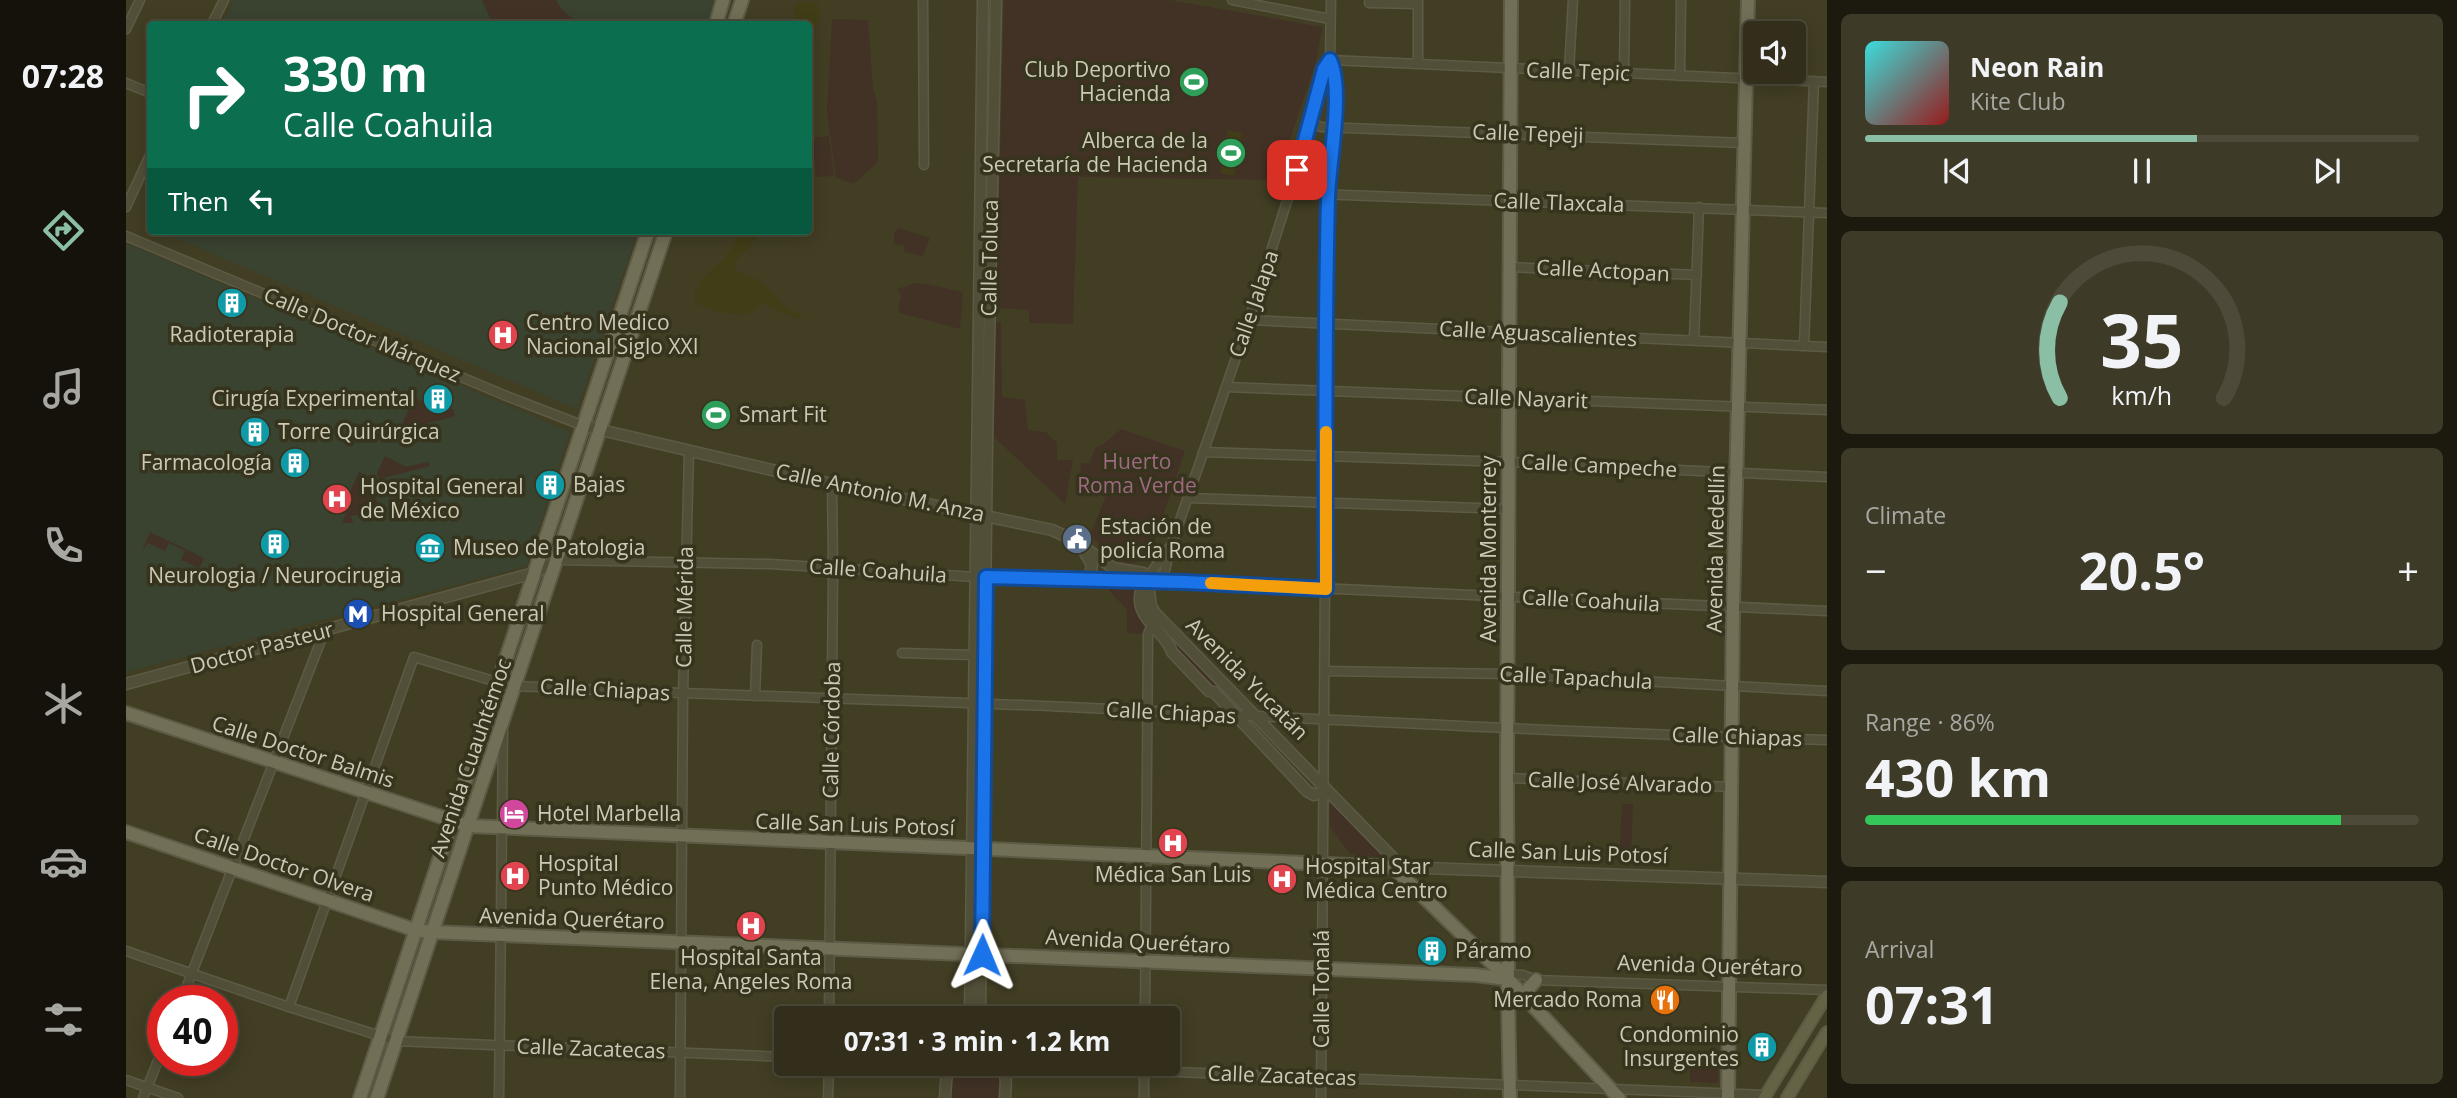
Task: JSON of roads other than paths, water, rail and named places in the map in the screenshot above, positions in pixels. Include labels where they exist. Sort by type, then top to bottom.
[{"type":"main road","points":[[717,21],[723,0]]},
{"type":"main road","points":[[735,21],[742,0]]},
{"type":"main road","name":"Avenida Monterrey","points":[[1511,0],[1507,778],[1507,946],[1511,1091]]},
{"type":"main road","name":"Avenida Medellín","points":[[1747,21],[1748,0]]},
{"type":"main road","name":"Avenida Medellín","points":[[1728,1096],[1733,607],[1746,84]]},
{"type":"main road","name":"Avenida Cuauhtémoc","points":[[360,1098],[647,235]]},
{"type":"main road","name":"Avenida Cuauhtémoc","points":[[377,1098],[665,235]]},
{"type":"main road","name":"Calle Doctor Balmis","points":[[126,713],[469,826]]},
{"type":"main road","name":"Calle San Luis Potosí","points":[[469,826],[1393,867]]},
{"type":"main road","name":"Calle Doctor Olvera","points":[[126,832],[415,930],[431,932]]},
{"type":"main road","name":"Avenida Yucatán","points":[[1393,867],[1508,976],[1527,999]]},
{"type":"main road","name":"Avenida Querétaro","points":[[431,932],[1508,976]]},
{"type":"main road","points":[[1486,958],[1497,956],[1507,946]]},
{"type":"main road","points":[[1536,980],[1529,988],[1527,999],[1615,1093]]},
{"type":"main road","points":[[1765,1096],[1827,995]]},
{"type":"main road","points":[[1787,1098],[1827,1031]]},
{"type":"street","points":[[126,29],[128,19],[139,0]]},
{"type":"street","points":[[214,21],[224,0]]},
{"type":"street","points":[[923,0],[924,165]]},
{"type":"street","name":"Calle Toluca","points":[[981,577],[985,254],[983,0]]},
{"type":"street","name":"Calle Toluca","points":[[985,254],[996,0]]},
{"type":"street","points":[[1232,0],[1330,19]]},
{"type":"street","name":"Calle Tonalá","points":[[1321,1098],[1328,194],[1335,127],[1334,69],[1330,60],[1331,0]]},
{"type":"street","points":[[1569,71],[1573,0]]},
{"type":"street","points":[[1623,74],[1625,0]]},
{"type":"street","points":[[1680,76],[1681,0]]},
{"type":"street","points":[[1369,3],[1418,2],[1418,62]]},
{"type":"street","name":"Calle Tepic","points":[[1330,60],[1743,78]]},
{"type":"street","name":"Calle Jalapa","points":[[1167,581],[1164,574],[1171,546],[1249,320],[1312,123],[1324,69],[1330,60]]},
{"type":"street","name":"Calle Tepic","points":[[1806,81],[1827,82]]},
{"type":"street","points":[[1804,346],[1814,81]]},
{"type":"street","points":[[126,83],[147,92]]},
{"type":"street","name":"Calle Tepeji","points":[[1312,123],[1321,127],[1745,143]]},
{"type":"street","points":[[126,206],[147,161]]},
{"type":"street","name":"Calle Tlaxcala","points":[[1290,193],[1827,213]]},
{"type":"street","points":[[1694,340],[1699,207]]},
{"type":"street","name":"Calle Doctor Márquez","points":[[126,236],[491,390],[600,430]]},
{"type":"street","name":"Calle Actopan","points":[[1509,267],[1697,275]]},
{"type":"street","name":"Calle Aguascalientes","points":[[1249,320],[1827,347]]},
{"type":"street","name":"Calle Nayarit","points":[[1226,387],[1827,410]]},
{"type":"street","name":"Calle Antonio M. Anza","points":[[600,430],[832,484],[1052,530],[1070,538],[1113,568],[1143,573],[1145,581]]},
{"type":"street","name":"Calle Mérida","points":[[680,1098],[683,694],[689,451]]},
{"type":"street","name":"Calle Campeche","points":[[1203,452],[1508,462],[1827,477]]},
{"type":"street","name":"Calle Córdoba","points":[[829,1006],[832,484]]},
{"type":"street","points":[[1189,498],[1508,509]]},
{"type":"street","points":[[1080,545],[1091,565],[1089,580]]},
{"type":"street","name":"Calle Jalapa","points":[[1145,581],[1171,546]]},
{"type":"street","name":"Doctor Pasteur","points":[[126,684],[534,573],[558,560]]},
{"type":"street","name":"Calle Coahuila","points":[[558,560],[686,562],[981,577],[1167,581],[1827,611]]},
{"type":"street","points":[[979,704],[975,655],[981,577]]},
{"type":"street","points":[[971,1006],[976,955],[981,577]]},
{"type":"street","name":"Avenida Yucatán","points":[[1145,581],[1151,606],[1158,617],[1394,859],[1393,867]]},
{"type":"street","name":"Avenida Yucatán","points":[[1145,581],[1141,599],[1144,614],[1151,626],[1209,691],[1214,692],[1239,717],[1307,791],[1314,795],[1324,789]]},
{"type":"street","points":[[1145,1006],[1148,634],[1158,617]]},
{"type":"street","points":[[188,985],[325,631]]},
{"type":"street","points":[[755,696],[757,645]]},
{"type":"street","points":[[902,653],[975,655]]},
{"type":"street","points":[[289,1007],[414,657],[496,682]]},
{"type":"street","name":"Calle Tapachula","points":[[1325,671],[1508,674],[1827,691]]},
{"type":"street","name":"Calle Chiapas","points":[[515,686],[1827,740]]},
{"type":"street","points":[[499,1098],[503,726]]},
{"type":"street","name":"Calle José Alvarado","points":[[1507,778],[1732,787]]},
{"type":"street","name":"Calle San Luis Potosí","points":[[1393,867],[1827,882]]},
{"type":"street","name":"Calle Zacatecas","points":[[126,951],[396,1041],[774,1056]]},
{"type":"street","points":[[976,955],[979,1006]]},
{"type":"street","name":"Avenida Querétaro","points":[[1508,976],[1522,975],[1536,980],[1827,990]]},
{"type":"street","name":"Calle Zacatecas","points":[[1180,1069],[1511,1091],[1765,1096]]},
{"type":"street","points":[[143,1098],[152,1076]]},
{"type":"street","points":[[828,1098],[829,1076]]},
{"type":"street","points":[[945,1098],[946,1076]]},
{"type":"street","points":[[1005,1076],[1005,1098]]},
{"type":"street","points":[[1144,1076],[1144,1098]]},
{"type":"street","points":[[126,1080],[178,1098]]},
{"type":"place","name":"Club Deportivo Hacienda","points":[[1194,82]]},
{"type":"place","name":"Alberca de la Secretaría de Hacienda","points":[[1231,153]]},
{"type":"place","name":"Radioterapia","points":[[232,303]]},
{"type":"place","name":"Centro Medico Nacional Siglo XXI","points":[[503,335]]},
{"type":"place","name":"Cirugía Experimental","points":[[438,399]]},
{"type":"place","name":"Smart Fit","points":[[716,415]]},
{"type":"place","name":"Torre Quirúrgica","points":[[255,432]]},
{"type":"place","name":"Farmacología","points":[[295,463]]},
{"type":"place","name":"Bajas","points":[[550,485]]},
{"type":"place","name":"Hospital General de México","points":[[337,499]]},
{"type":"place","name":"Estación de policía Roma","points":[[1077,539]]},
{"type":"place","name":"Neurologia / Neurocirugia","points":[[275,544]]},
{"type":"place","name":"Museo de Patologia","points":[[430,548]]},
{"type":"place","name":"Hospital General","points":[[358,614]]},
{"type":"place","name":"Hotel Marbella","points":[[514,814]]},
{"type":"place","name":"Médica San Luis","points":[[1173,843]]},
{"type":"place","name":"Hospital Punto Médico","points":[[515,876]]},
{"type":"place","name":"Hospital Star Médica Centro","points":[[1282,879]]},
{"type":"place","name":"Hospital Santa Elena, Angeles Roma","points":[[751,926]]},
{"type":"place","name":"Páramo","points":[[1432,951]]},
{"type":"place","name":"Mercado Roma","points":[[1665,1000]]},
{"type":"place","name":"Condominio Insurgentes","points":[[1762,1047]]},
{"type":"park label","name":"Huerto Roma Verde","points":[[1137,474]]}]
